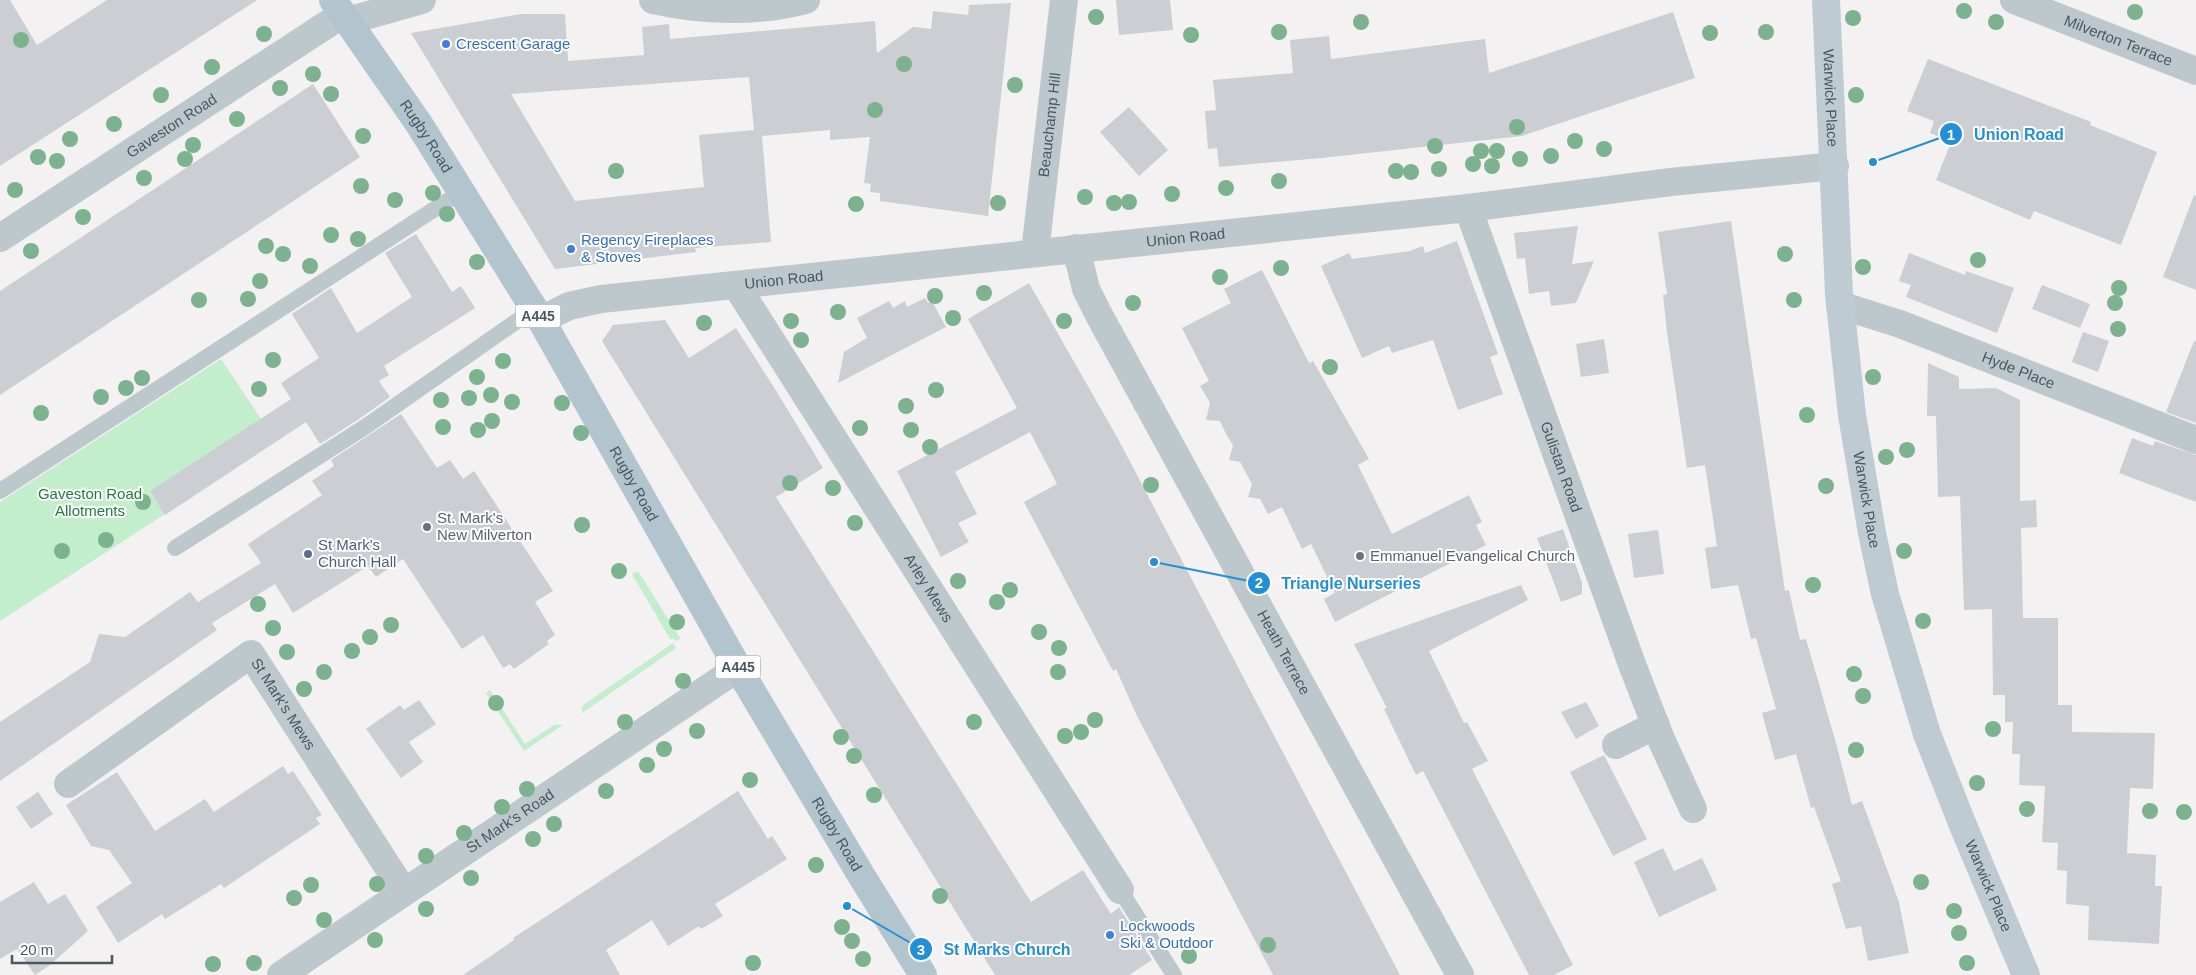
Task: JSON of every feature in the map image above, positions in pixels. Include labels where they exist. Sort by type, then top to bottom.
[{"type":"main road","name":"Warwick Place","points":[[1826,0],[1840,305],[1854,435],[1885,594],[1927,734],[2026,975]]},
{"type":"main road","name":"Rugby Road","points":[[341,12],[419,124],[537,315],[738,668],[923,975]]},
{"type":"street","name":"Gaveston Road","points":[[0,238],[341,12],[422,0]]},
{"type":"street","points":[[653,0],[692,7],[734,9],[806,0]]},
{"type":"street","name":"Beauchamp Hill","points":[[1035,252],[1064,0]]},
{"type":"street","name":"Milverton Terrace","points":[[2014,0],[2196,71]]},
{"type":"street","name":"Union Road","points":[[537,315],[594,300],[1035,252],[1468,208],[1671,182],[1835,166]]},
{"type":"street","name":"Gulistan Road","points":[[1468,208],[1656,725],[1693,809]]},
{"type":"street","name":"Heath Terrace","points":[[1076,248],[1086,289],[1460,975]]},
{"type":"street","name":"Arley Mews","points":[[736,285],[1120,890]]},
{"type":"street","name":"Hyde Place","points":[[1840,305],[1900,324],[2196,440]]},
{"type":"street","name":"St Mark's Mews","points":[[68,784],[251,654],[404,892]]},
{"type":"street","name":"St Mark's Road","points":[[281,975],[738,668]]},
{"type":"street","points":[[1616,745],[1656,725]]},
{"type":"lane","points":[[0,491],[462,192]]},
{"type":"lane","points":[[175,548],[537,315]]},
{"type":"lane","points":[[1120,890],[1174,975]]},
{"type":"green space","name":"Gaveston Road Allotments","points":[[221,359],[261,419],[150,491],[165,514],[0,621],[0,502]]},
{"type":"green space","points":[[638,571],[680,639],[675,641],[673,638],[670,639],[632,574]]},
{"type":"green space","points":[[673,643],[676,648],[582,713],[582,707],[586,703]]},
{"type":"green space","points":[[490,690],[525,744],[554,725],[563,725],[524,751],[486,693]]},
{"type":"building","points":[[0,0],[10,0],[37,45],[107,0],[257,0],[0,166]]},
{"type":"building","points":[[1116,0],[1170,0],[1173,30],[1119,35]]},
{"type":"building","points":[[1011,3],[988,216],[880,201],[880,193],[870,192],[871,184],[864,183],[870,137],[830,140],[830,130],[762,136],[771,242],[695,248],[696,252],[555,269],[411,33],[521,14],[565,14],[568,61],[644,55],[642,27],[669,24],[670,39],[875,21],[877,53],[913,27],[931,29],[933,11],[968,15],[969,5]],"holes":[[[749,77],[754,130],[699,135],[704,187],[575,201],[511,94]]]},
{"type":"building","points":[[1673,12],[1695,78],[1522,136],[1322,158],[1219,167],[1217,148],[1208,149],[1205,111],[1216,110],[1213,80],[1293,73],[1290,40],[1329,36],[1331,59],[1485,39],[1489,73]]},
{"type":"building","points":[[1928,59],[2091,122],[2090,125],[2157,152],[2121,245],[2034,211],[2030,220],[1936,180],[1951,142],[1930,133],[1934,121],[1907,111]]},
{"type":"building","points":[[313,84],[360,157],[0,395],[0,291]]},
{"type":"building","points":[[1129,107],[1168,150],[1139,176],[1100,132]]},
{"type":"building","points":[[2194,195],[2196,196],[2196,290],[2163,277]]},
{"type":"building","points":[[1731,221],[1785,591],[1789,590],[1800,640],[1806,639],[1852,805],[1862,801],[1899,902],[1909,953],[1868,961],[1861,926],[1846,929],[1832,884],[1841,881],[1814,807],[1811,808],[1796,754],[1775,760],[1762,713],[1776,709],[1756,638],[1751,639],[1738,585],[1711,589],[1705,548],[1717,546],[1705,465],[1687,468],[1667,332],[1663,295],[1667,294],[1658,232]]},
{"type":"building","points":[[1578,226],[1572,264],[1594,261],[1576,303],[1551,306],[1549,291],[1529,294],[1525,258],[1517,259],[1514,233]]},
{"type":"building","points":[[416,234],[452,292],[461,286],[475,308],[384,366],[389,375],[379,381],[390,397],[359,419],[320,444],[306,422],[165,515],[150,491],[291,399],[281,383],[319,358],[292,314],[331,288],[357,333],[412,297],[385,253]]},
{"type":"building","points":[[1457,241],[1498,354],[1490,357],[1503,394],[1458,410],[1433,340],[1392,353],[1389,346],[1362,358],[1321,266],[1349,253],[1352,259],[1410,251],[1423,246],[1425,253]]},
{"type":"building","points":[[1909,253],[1965,275],[1966,271],[2014,288],[1997,333],[1906,297],[1911,285],[1899,281]]},
{"type":"building","points":[[1262,270],[1309,363],[1313,361],[1369,459],[1358,465],[1392,534],[1469,495],[1482,522],[1476,525],[1486,545],[1335,622],[1324,599],[1335,593],[1311,544],[1302,549],[1282,507],[1268,514],[1260,499],[1248,497],[1252,484],[1240,462],[1229,460],[1233,445],[1220,421],[1206,420],[1210,403],[1200,386],[1209,381],[1182,328],[1231,303],[1224,289]]},
{"type":"building","points":[[1029,283],[1117,437],[1400,975],[1273,975],[1137,716],[1116,669],[1113,671],[1024,502],[1057,484],[1030,432],[955,472],[977,514],[958,523],[969,542],[941,557],[897,471],[1017,408],[968,319]]},
{"type":"building","points":[[2042,285],[2090,304],[2080,328],[2032,309]]},
{"type":"building","points":[[925,298],[928,303],[932,301],[946,327],[838,383],[844,352],[867,338],[857,318],[889,301],[893,308],[905,301],[907,307]]},
{"type":"building","points":[[665,320],[689,358],[736,328],[775,389],[823,468],[776,497],[1031,902],[1083,870],[1111,914],[1119,907],[1152,960],[1129,975],[995,975],[602,341],[613,325]]},
{"type":"building","points":[[2083,332],[2109,341],[2098,372],[2072,362]]},
{"type":"building","points":[[1604,339],[1609,373],[1581,377],[1576,344]]},
{"type":"building","points":[[2194,341],[2196,341],[2196,423],[2166,412]]},
{"type":"building","points":[[1928,363],[1959,377],[1959,389],[1996,388],[2020,400],[2020,501],[2036,500],[2037,527],[2021,528],[2023,618],[2058,618],[2058,705],[2072,705],[2072,732],[2155,733],[2153,789],[2130,788],[2127,853],[2156,855],[2155,886],[2162,886],[2159,944],[2088,940],[2089,906],[2066,904],[2067,871],[2057,870],[2058,843],[2042,842],[2045,786],[2019,785],[2020,754],[2012,754],[2013,722],[2005,722],[2005,695],[1993,695],[1992,609],[1964,610],[1960,496],[1938,497],[1936,416],[1927,416]]},
{"type":"building","points":[[401,414],[437,468],[450,460],[463,479],[474,471],[553,591],[535,602],[555,635],[547,641],[549,644],[514,669],[510,664],[503,668],[483,635],[462,649],[403,559],[376,577],[368,566],[293,613],[275,584],[212,623],[217,630],[0,781],[0,722],[90,662],[99,634],[125,637],[190,592],[198,602],[261,563],[248,544],[322,495],[312,481],[334,466],[331,460]]},
{"type":"building","points":[[2132,438],[2153,446],[2155,441],[2196,455],[2196,502],[2119,473]]},
{"type":"building","points":[[1563,529],[1582,583],[1582,594],[1561,602],[1537,538]]},
{"type":"building","points":[[1658,530],[1664,574],[1634,578],[1628,534]]},
{"type":"building","points":[[1521,585],[1528,600],[1429,651],[1464,723],[1467,722],[1488,761],[1472,769],[1573,965],[1554,975],[1529,975],[1423,771],[1416,775],[1384,709],[1387,708],[1354,644]]},
{"type":"building","points":[[419,700],[436,724],[409,742],[423,762],[401,778],[366,729],[400,705],[404,710]]},
{"type":"building","points":[[1586,702],[1599,726],[1576,739],[1561,712]]},
{"type":"building","points":[[1604,755],[1647,839],[1613,856],[1570,772]]},
{"type":"building","points":[[283,766],[288,774],[293,771],[322,815],[316,818],[320,824],[224,888],[221,884],[165,919],[162,914],[118,943],[96,907],[132,883],[109,850],[91,846],[66,805],[117,772],[155,831],[205,799],[214,812]]},
{"type":"building","points":[[738,791],[768,839],[772,836],[787,859],[715,904],[723,916],[701,929],[699,926],[668,946],[652,920],[606,950],[620,975],[463,975],[514,940],[513,938]]},
{"type":"building","points":[[38,792],[53,814],[31,829],[16,807]]},
{"type":"building","points":[[1663,848],[1674,871],[1702,858],[1717,890],[1659,917],[1634,862]]},
{"type":"building","points":[[34,882],[48,904],[65,894],[88,931],[50,965],[35,975],[17,949],[0,959],[0,902]]},
{"type":"place","name":"Crescent Garage","points":[[446,44]]},
{"type":"place","name":"Union Road","points":[[1873,162]]},
{"type":"place","name":"Regency Fireplaces & Stoves","points":[[571,249]]},
{"type":"place","name":"St. Mark's New Milverton","points":[[427,527]]},
{"type":"place","name":"St Mark's Church Hall","points":[[308,554]]},
{"type":"place","name":"Emmanuel Evangelical Church","points":[[1360,556]]},
{"type":"place","name":"Triangle Nurseries","points":[[1154,562]]},
{"type":"place","name":"St Marks Church","points":[[847,906]]},
{"type":"place","name":"Lockwoods Ski & Outdoor","points":[[1110,935]]}]
